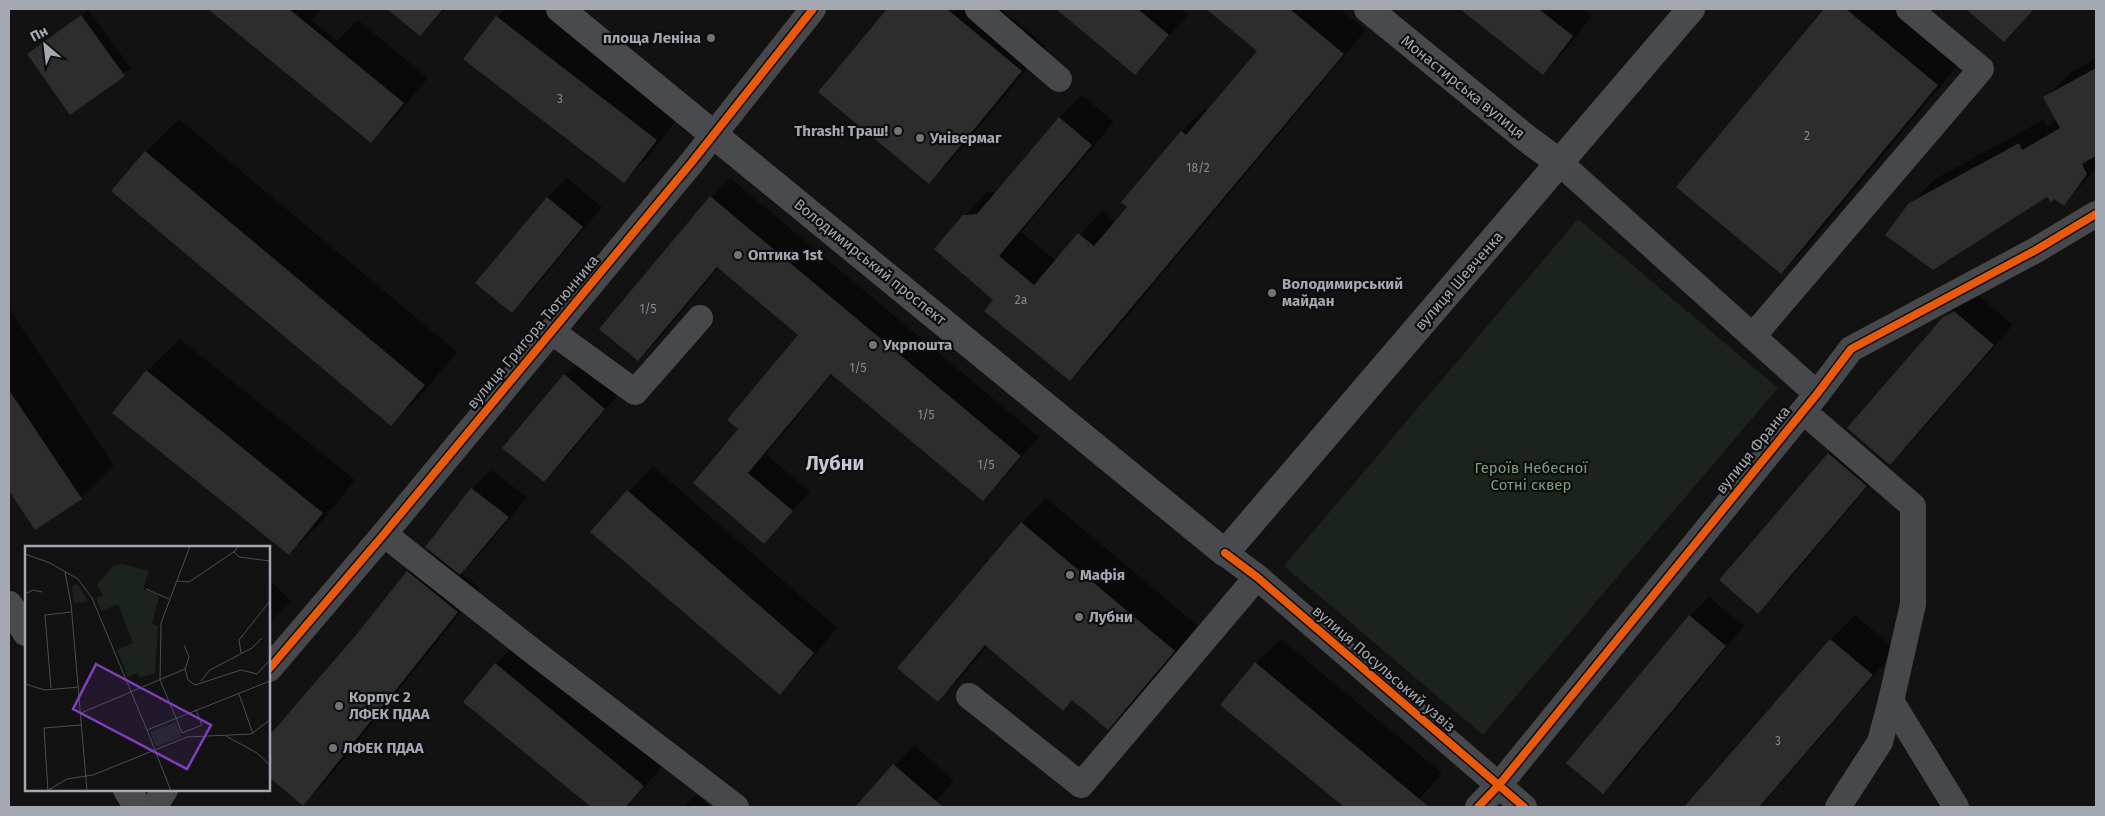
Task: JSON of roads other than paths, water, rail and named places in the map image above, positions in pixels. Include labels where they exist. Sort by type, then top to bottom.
[{"type":"main road","name":"Володимирський проспект","points":[[560,9],[1226,553]]},
{"type":"main road","name":"Монастирська вулиця","points":[[1368,9],[1526,138],[1560,163]]},
{"type":"main road","name":"вулиця Шевченка","points":[[1226,553],[1691,9]]},
{"type":"main road","points":[[9,605],[25,630]]},
{"type":"main road","points":[[128,791],[138,807]]},
{"type":"street","name":"вулиця Григора Тютюнника","points":[[270,667],[384,534],[715,134],[813,9]]},
{"type":"street","points":[[978,9],[1059,79]]},
{"type":"street","points":[[1753,336],[1982,69],[1909,9]]},
{"type":"street","points":[[1560,163],[1753,336],[1810,402],[1913,506],[1912,604],[1891,701],[1880,742],[1838,807]]},
{"type":"street","name":"вулиця Франка","points":[[1478,807],[1499,785],[1810,402],[1850,349],[2036,250],[2096,214]]},
{"type":"street","points":[[551,331],[635,392],[700,318]]},
{"type":"street","points":[[384,534],[736,807]]},
{"type":"street","name":"вулиця Посульський узвіз","points":[[1226,553],[1524,807]]},
{"type":"street","points":[[970,696],[1082,785],[1257,578]]},
{"type":"street","points":[[1891,701],[1956,807]]},
{"type":"street","points":[[154,807],[164,791]]},
{"type":"place","name":"площа Леніна","points":[[711,38]]},
{"type":"place","name":"Thrash! Траш!","points":[[898,131]]},
{"type":"place","name":"Універмаг","points":[[920,138]]},
{"type":"place","name":"Оптика 1st","points":[[738,255]]},
{"type":"place","name":"Володимирський майдан","points":[[1272,293]]},
{"type":"place","name":"Укрпошта","points":[[873,345]]},
{"type":"place","name":"Мафія","points":[[1070,575]]},
{"type":"place","name":"Лубни","points":[[1079,617]]},
{"type":"place","name":"Корпус 2 ЛФЕК ПДАА","points":[[339,706]]},
{"type":"place","name":"ЛФЕК ПДАА","points":[[333,748]]},
{"type":"district","name":"Лубни","points":[[835,463]]},
{"type":"park label","name":"Героїв Небесної Сотні сквер","points":[[1531,476]]}]
